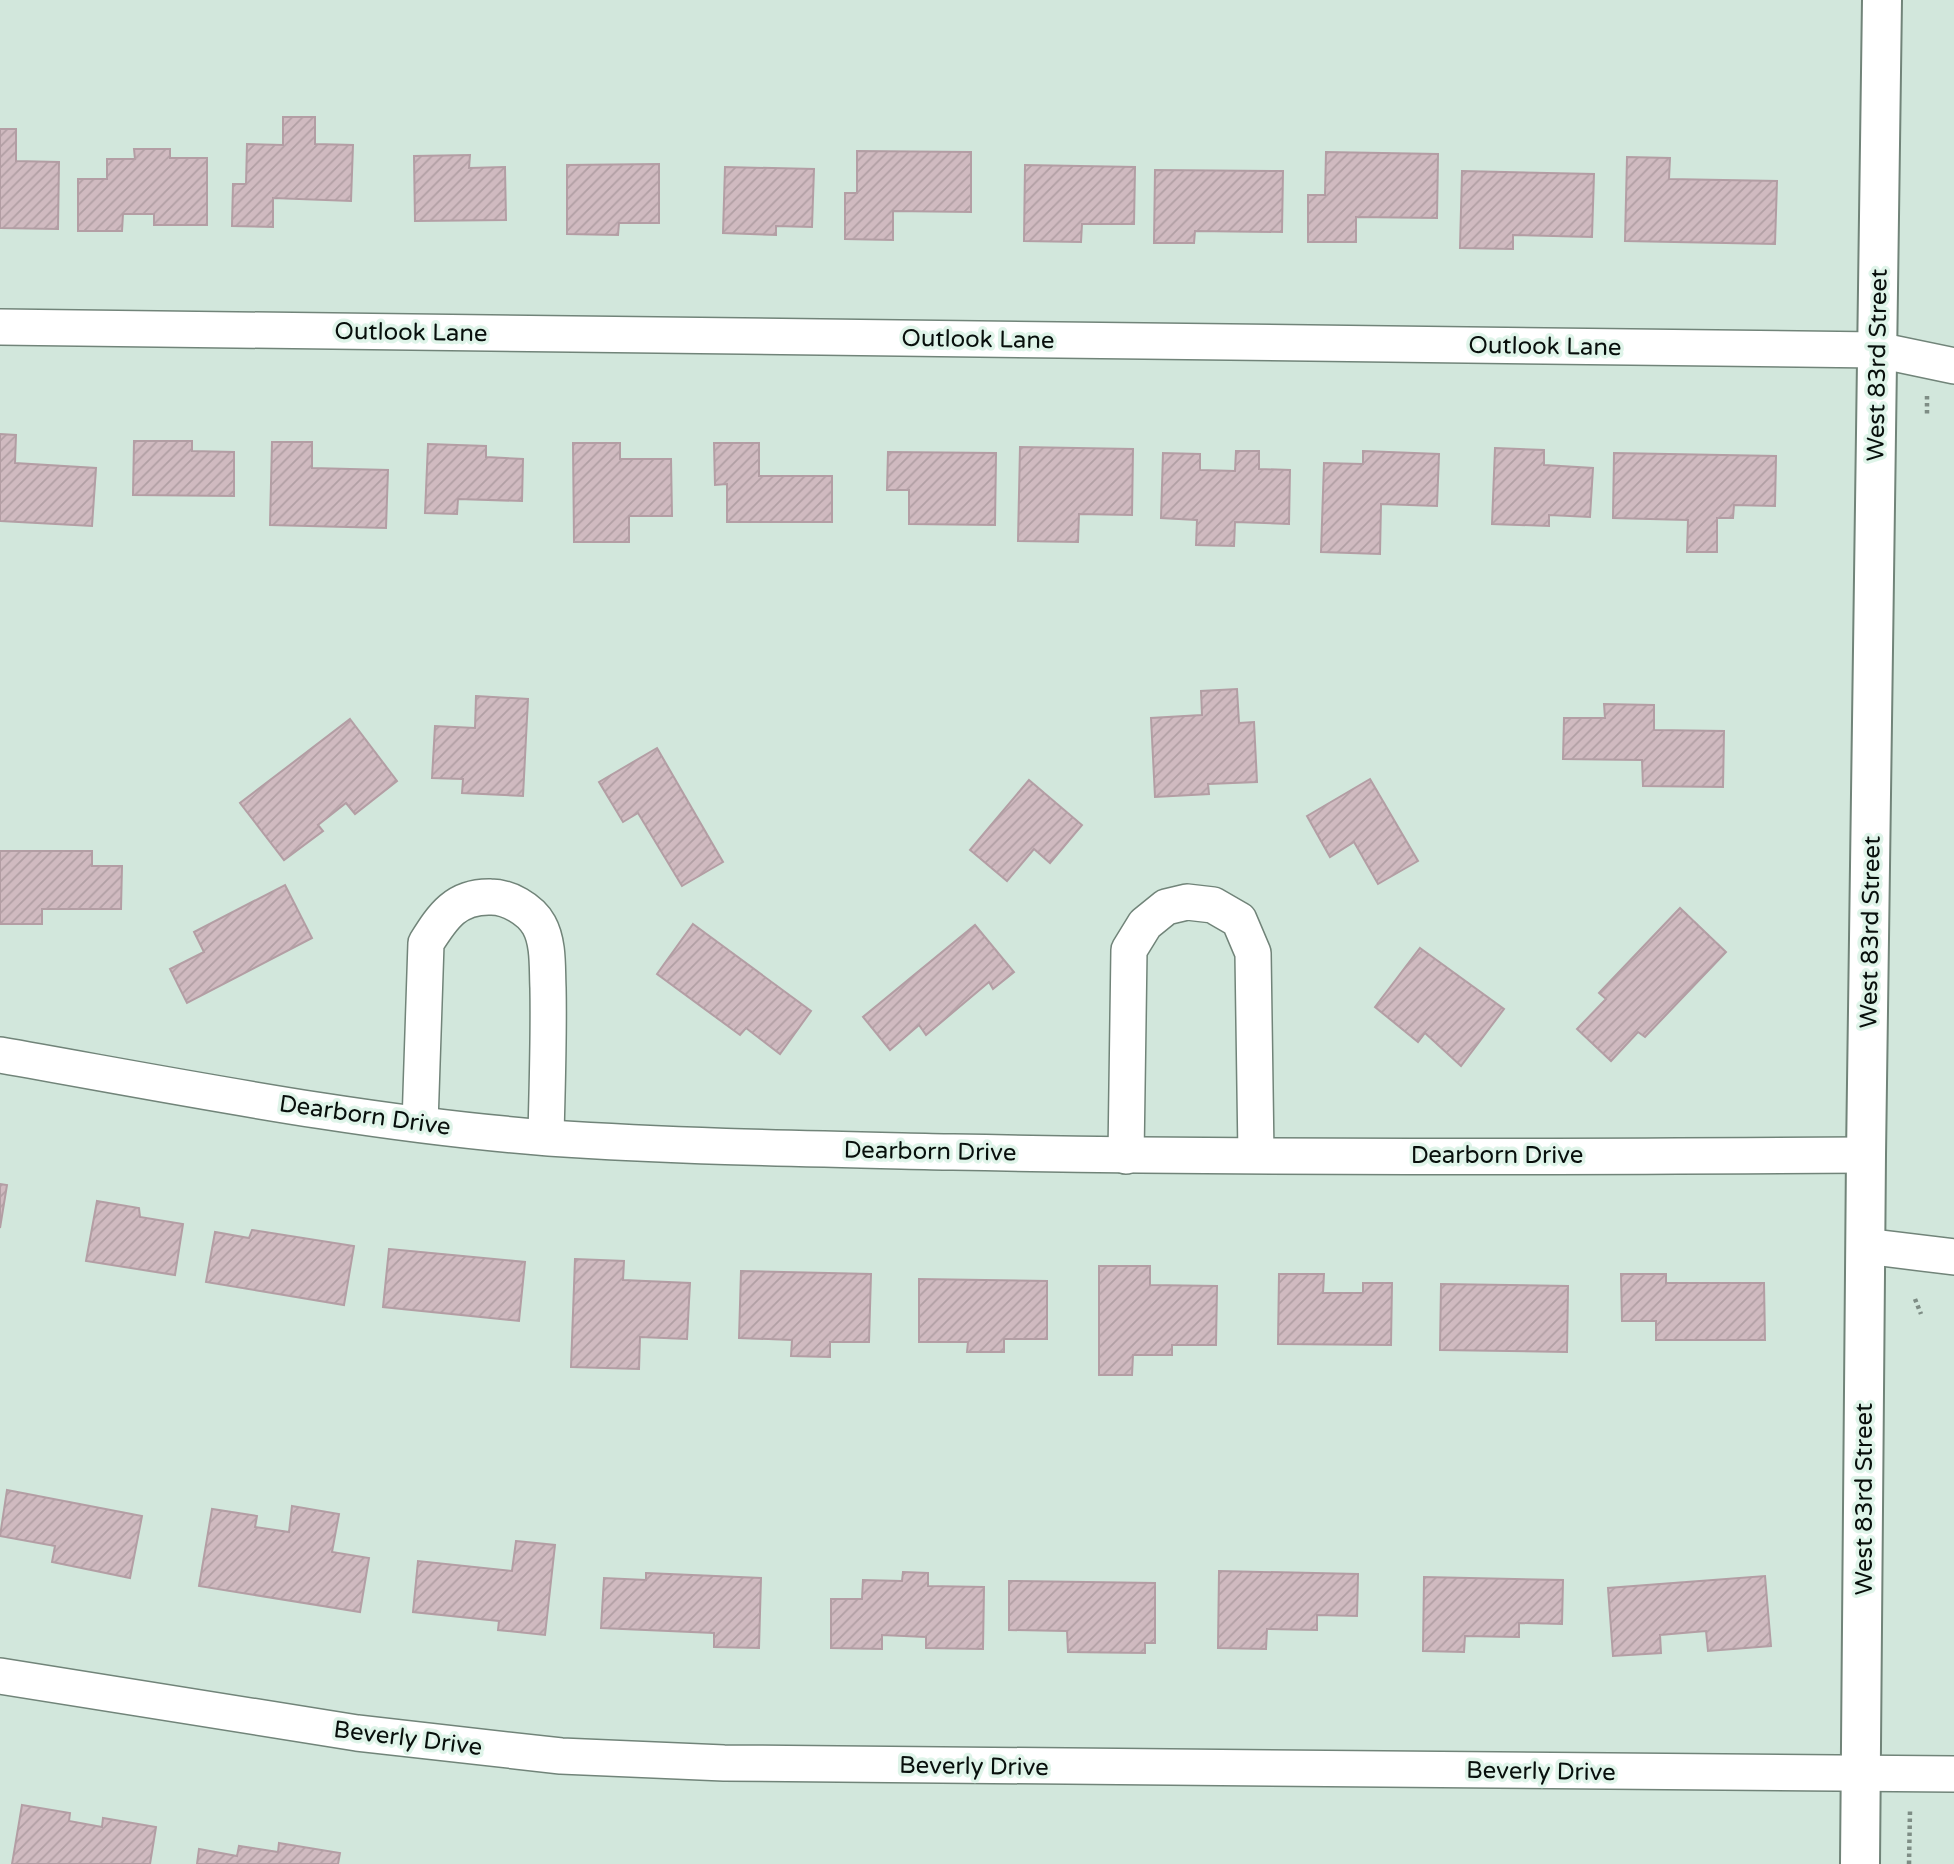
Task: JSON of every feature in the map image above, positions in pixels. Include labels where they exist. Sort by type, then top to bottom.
[{"type":"street","name":"West 83rd Street","points":[[1860,1864],[1866,1155],[1882,0]]},
{"type":"street","name":"Outlook Lane","points":[[0,327],[1878,350],[1954,366]]},
{"type":"street","points":[[420,1124],[426,943],[440,920],[462,900],[491,897],[514,901],[539,925],[547,952],[546,1137]]},
{"type":"street","points":[[1126,1156],[1129,950],[1145,924],[1166,907],[1187,902],[1213,905],[1239,920],[1253,953],[1256,1155]]},
{"type":"street","name":"Dearborn Drive","points":[[0,1055],[228,1095],[420,1124],[546,1137],[709,1146],[1126,1156],[1866,1155]]},
{"type":"street","points":[[1866,1246],[1954,1257]]},
{"type":"street","name":"Beverly Drive","points":[[0,1676],[357,1733],[561,1756],[724,1763],[1954,1774]]},
{"type":"path","points":[[1927,390],[1927,416]]},
{"type":"path","points":[[1915,1299],[1921,1314]]},
{"type":"path","points":[[1909,1864],[1910,1810]]},
{"type":"building","points":[[283,117],[315,117],[315,144],[353,145],[351,201],[273,198],[273,227],[232,226],[233,184],[246,184],[247,144],[283,145]]},
{"type":"building","points":[[0,129],[16,129],[16,161],[59,162],[58,229],[0,228]]},
{"type":"building","points":[[134,149],[170,149],[170,158],[207,158],[207,225],[154,225],[154,214],[123,214],[122,231],[78,231],[78,179],[107,179],[107,159],[135,159]]},
{"type":"building","points":[[857,151],[971,152],[971,212],[893,211],[893,240],[845,239],[845,193],[857,193]]},
{"type":"building","points":[[1326,152],[1438,154],[1437,218],[1356,217],[1356,242],[1308,242],[1308,195],[1325,195]]},
{"type":"building","points":[[470,155],[469,168],[505,167],[506,220],[415,221],[414,156]]},
{"type":"building","points":[[1627,157],[1670,158],[1669,179],[1777,181],[1775,244],[1625,241]]},
{"type":"building","points":[[659,164],[659,223],[619,223],[618,235],[567,234],[567,165]]},
{"type":"building","points":[[1025,165],[1135,167],[1134,224],[1082,224],[1081,242],[1024,241]]},
{"type":"building","points":[[725,167],[814,169],[812,227],[776,226],[776,235],[723,233]]},
{"type":"building","points":[[1155,170],[1283,171],[1282,232],[1195,231],[1194,243],[1154,243]]},
{"type":"building","points":[[1462,171],[1594,174],[1592,237],[1513,235],[1513,249],[1460,248]]},
{"type":"building","points":[[0,434],[16,435],[15,463],[96,468],[92,526],[0,521]]},
{"type":"building","points":[[134,441],[192,441],[192,451],[234,452],[234,496],[133,495]]},
{"type":"building","points":[[272,442],[312,442],[312,468],[388,470],[386,528],[270,525]]},
{"type":"building","points":[[573,443],[620,443],[620,459],[671,459],[672,516],[629,516],[629,542],[574,542]]},
{"type":"building","points":[[714,443],[759,443],[759,476],[832,476],[832,522],[727,522],[727,484],[715,485]]},
{"type":"building","points":[[428,444],[486,446],[486,457],[523,459],[522,501],[458,499],[457,514],[425,513]]},
{"type":"building","points":[[1020,447],[1133,449],[1132,515],[1079,514],[1078,542],[1018,541]]},
{"type":"building","points":[[1495,448],[1544,450],[1544,465],[1593,468],[1590,517],[1549,515],[1549,526],[1492,524]]},
{"type":"building","points":[[1236,451],[1259,451],[1259,469],[1290,470],[1289,524],[1235,522],[1234,546],[1196,545],[1197,520],[1161,518],[1163,453],[1200,454],[1200,470],[1235,471]]},
{"type":"building","points":[[1363,451],[1439,454],[1437,506],[1381,504],[1380,554],[1321,552],[1324,463],[1363,464]]},
{"type":"building","points":[[888,452],[996,453],[995,525],[909,524],[909,490],[887,490]]},
{"type":"building","points":[[1614,453],[1776,456],[1775,506],[1734,505],[1733,518],[1717,518],[1717,552],[1687,552],[1688,520],[1613,518]]},
{"type":"building","points":[[1237,689],[1239,723],[1254,722],[1257,782],[1208,784],[1209,794],[1155,797],[1151,718],[1202,715],[1201,691]]},
{"type":"building","points":[[476,696],[528,699],[523,796],[462,793],[463,779],[432,778],[435,726],[475,728]]},
{"type":"building","points":[[1604,704],[1654,705],[1654,730],[1724,731],[1723,787],[1643,786],[1642,760],[1563,759],[1564,718],[1605,718]]},
{"type":"building","points":[[350,719],[397,781],[355,814],[346,803],[318,825],[323,831],[284,860],[240,803]]},
{"type":"building","points":[[657,748],[723,862],[682,886],[638,813],[623,822],[599,782]]},
{"type":"building","points":[[1370,779],[1418,861],[1378,884],[1354,842],[1330,857],[1307,816]]},
{"type":"building","points":[[1029,780],[1082,825],[1050,863],[1034,849],[1007,881],[970,850]]},
{"type":"building","points":[[0,851],[92,851],[92,866],[122,866],[121,909],[42,909],[42,924],[0,924]]},
{"type":"building","points":[[285,885],[312,938],[187,1003],[170,969],[204,952],[194,932]]},
{"type":"building","points":[[1680,908],[1726,952],[1645,1037],[1638,1032],[1611,1061],[1577,1029],[1606,999],[1599,993]]},
{"type":"building","points":[[693,924],[811,1011],[780,1054],[746,1028],[740,1035],[657,974]]},
{"type":"building","points":[[975,925],[1014,972],[993,989],[989,982],[926,1035],[919,1025],[890,1050],[863,1017]]},
{"type":"building","points":[[1420,948],[1504,1009],[1461,1066],[1425,1033],[1418,1042],[1375,1007]]},
{"type":"building","points":[[0,1184],[7,1185],[0,1228]]},
{"type":"building","points":[[97,1201],[139,1208],[140,1217],[183,1224],[175,1275],[86,1261]]},
{"type":"building","points":[[252,1230],[354,1246],[344,1305],[206,1282],[215,1232],[249,1238]]},
{"type":"building","points":[[389,1249],[525,1262],[519,1321],[383,1307]]},
{"type":"building","points":[[575,1259],[624,1261],[623,1280],[690,1283],[687,1339],[640,1337],[639,1369],[571,1367]]},
{"type":"building","points":[[1099,1266],[1150,1266],[1150,1285],[1217,1286],[1216,1345],[1172,1345],[1172,1355],[1133,1355],[1132,1375],[1099,1375]]},
{"type":"building","points":[[741,1271],[871,1274],[869,1342],[830,1342],[830,1357],[791,1356],[792,1340],[739,1338]]},
{"type":"building","points":[[1279,1274],[1324,1274],[1323,1293],[1363,1293],[1363,1283],[1392,1283],[1391,1345],[1278,1344]]},
{"type":"building","points":[[1621,1274],[1666,1274],[1666,1283],[1764,1283],[1765,1340],[1656,1340],[1656,1321],[1622,1321]]},
{"type":"building","points":[[919,1279],[1047,1281],[1047,1339],[1004,1339],[1004,1352],[967,1352],[968,1342],[919,1342]]},
{"type":"building","points":[[1441,1284],[1568,1286],[1567,1352],[1440,1350]]},
{"type":"building","points":[[7,1490],[142,1516],[130,1578],[52,1562],[55,1546],[0,1536]]},
{"type":"building","points":[[292,1506],[339,1514],[332,1552],[369,1558],[360,1612],[199,1586],[212,1509],[257,1516],[255,1527],[289,1532]]},
{"type":"building","points":[[516,1541],[555,1545],[545,1635],[498,1630],[499,1621],[413,1612],[418,1561],[512,1571]]},
{"type":"building","points":[[1219,1571],[1358,1574],[1357,1616],[1317,1615],[1317,1630],[1267,1629],[1266,1649],[1218,1648]]},
{"type":"building","points":[[903,1572],[928,1573],[928,1586],[984,1587],[983,1649],[926,1648],[926,1637],[882,1635],[882,1649],[831,1648],[831,1599],[862,1599],[863,1580],[902,1581]]},
{"type":"building","points":[[646,1573],[761,1578],[759,1648],[714,1647],[714,1633],[601,1628],[604,1578],[646,1580]]},
{"type":"building","points":[[1765,1576],[1771,1646],[1708,1651],[1706,1631],[1660,1635],[1661,1653],[1613,1656],[1608,1588]]},
{"type":"building","points":[[1424,1577],[1563,1580],[1562,1624],[1519,1623],[1519,1637],[1465,1636],[1464,1652],[1423,1651]]},
{"type":"building","points":[[1009,1581],[1155,1583],[1155,1643],[1145,1643],[1145,1653],[1068,1652],[1067,1631],[1009,1630]]},
{"type":"building","points":[[22,1805],[70,1813],[69,1821],[102,1827],[103,1818],[156,1827],[150,1864],[12,1864]]},
{"type":"building","points":[[279,1843],[340,1853],[338,1864],[197,1864],[199,1849],[237,1856],[239,1846],[278,1852]]}]
